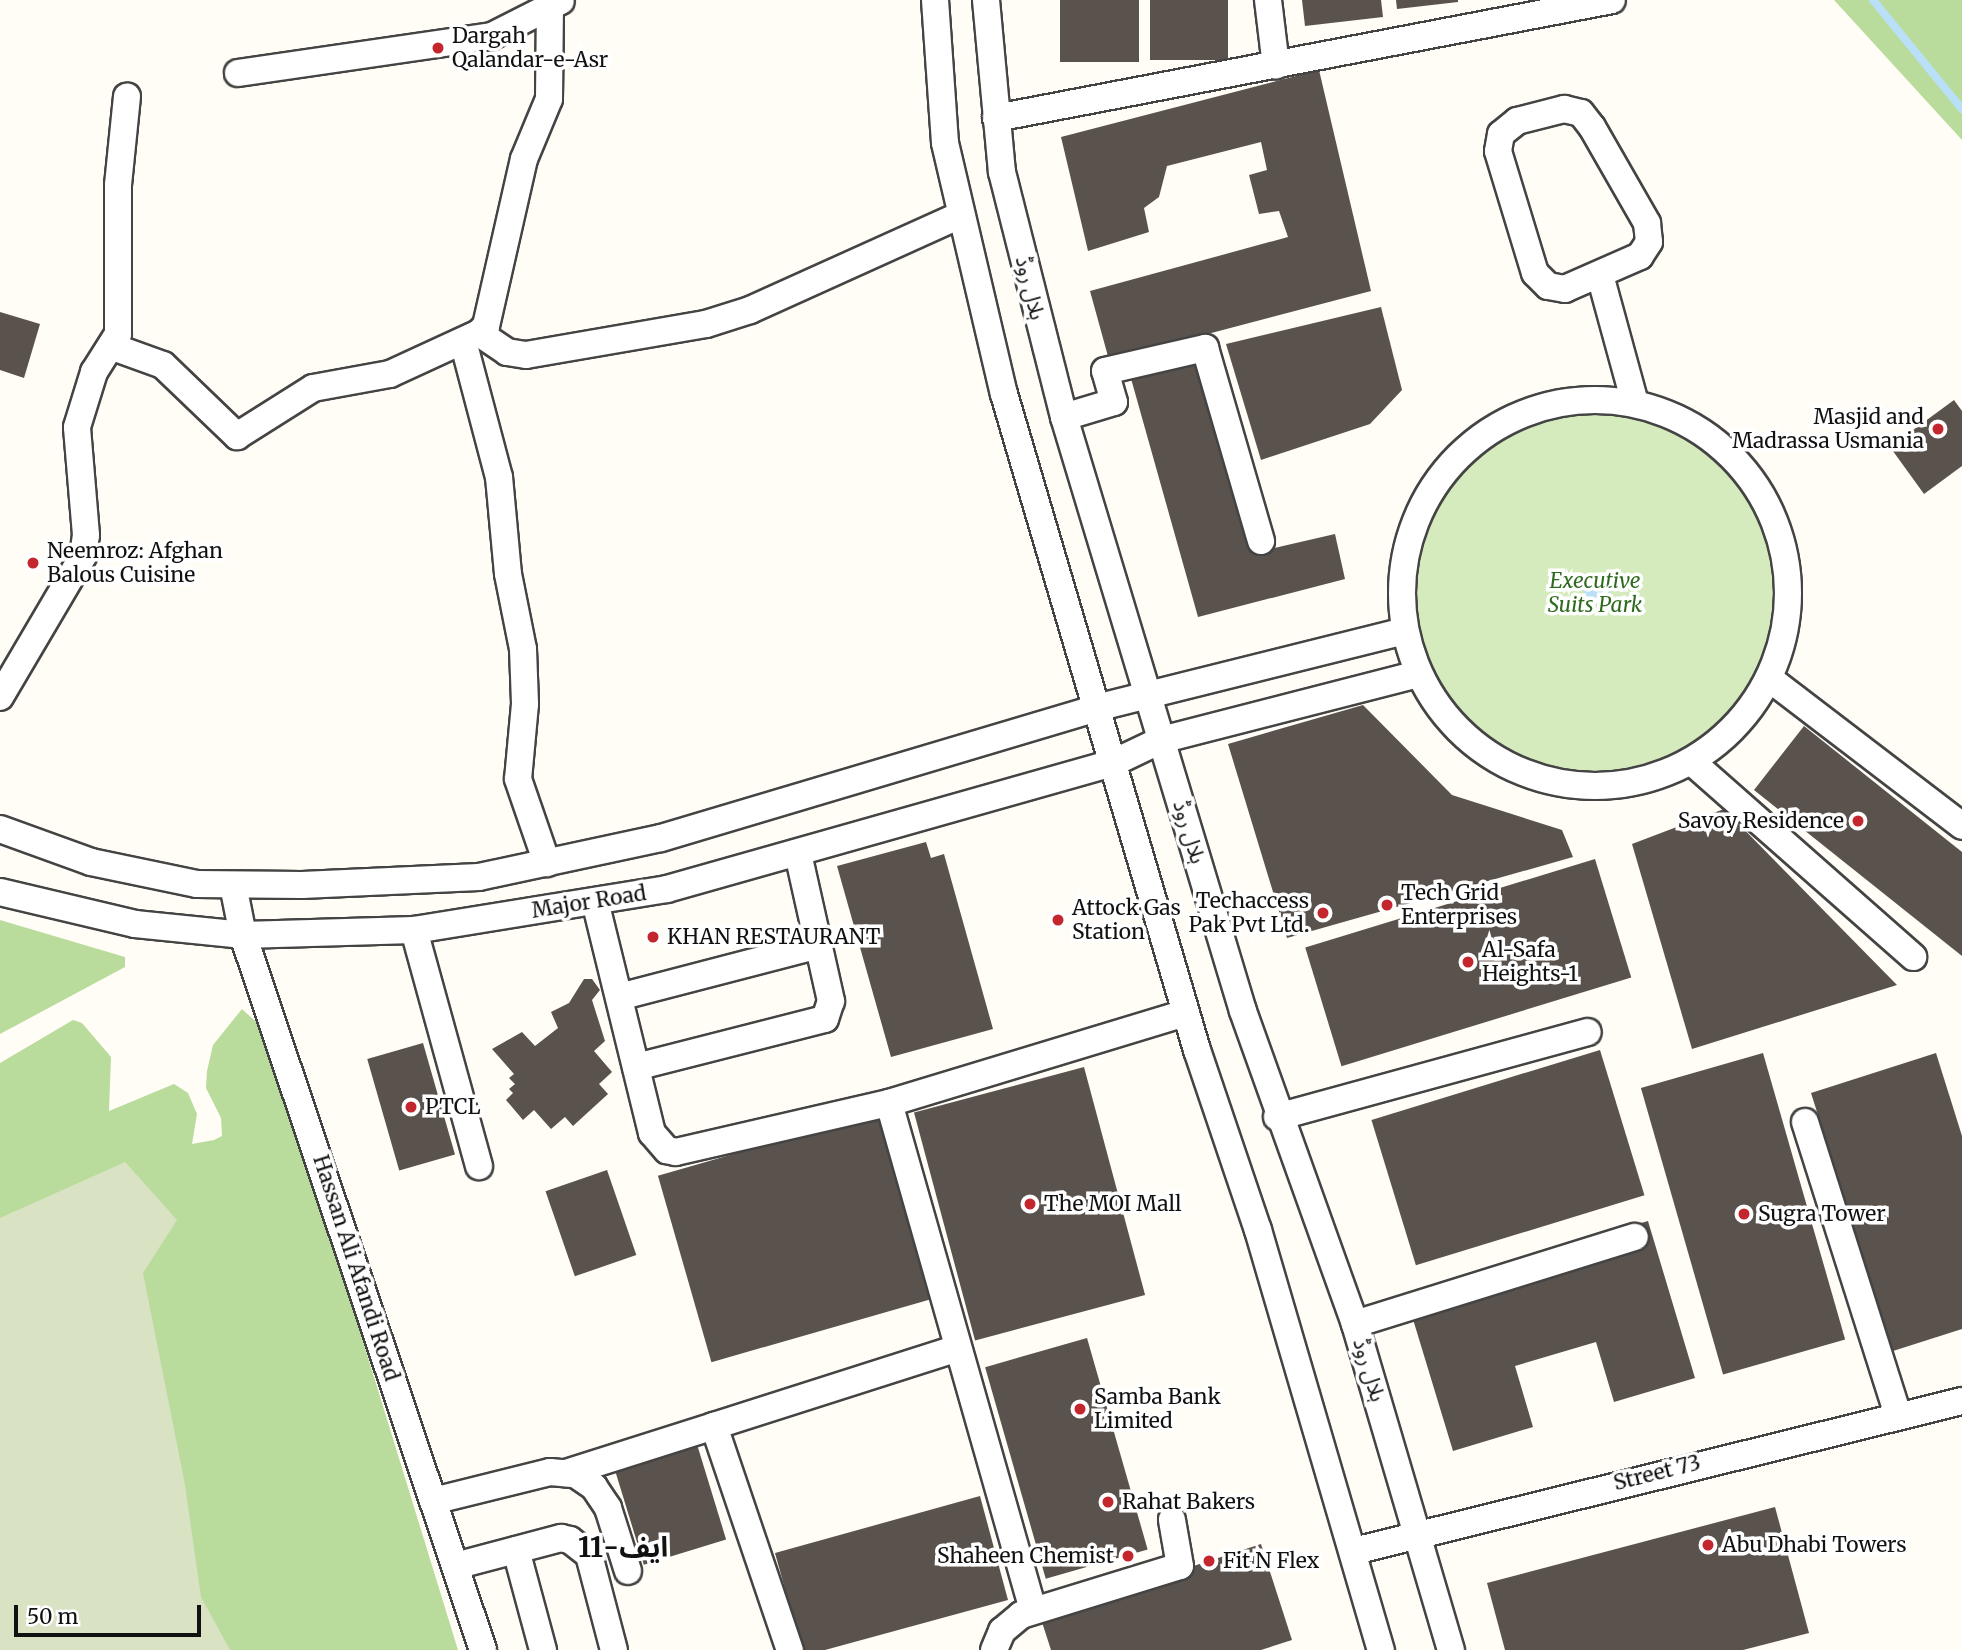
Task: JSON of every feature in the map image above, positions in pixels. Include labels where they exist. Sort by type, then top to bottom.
[{"type":"street","points":[[935,0],[945,143],[1004,394],[1186,1013],[1354,1551],[1381,1650]]},
{"type":"street","name":"ہلال روڈ","points":[[986,0],[996,118],[1005,184],[1064,417],[1277,1117],[1355,1324],[1451,1650]]},
{"type":"street","points":[[1268,0],[1276,66]]},
{"type":"street","points":[[996,118],[1276,66],[1500,10],[1612,0]]},
{"type":"street","points":[[238,73],[492,36],[556,5]]},
{"type":"street","points":[[113,347],[163,365],[237,436],[313,388],[390,374],[471,337],[486,326],[524,159],[549,99],[556,5]]},
{"type":"street","points":[[0,697],[83,556],[86,535],[77,427],[94,372],[113,347],[120,318],[118,185],[127,96]]},
{"type":"street","points":[[1564,109],[1581,113],[1647,223],[1649,242],[1640,256],[1600,275],[1565,289],[1548,286],[1535,273],[1498,151],[1501,134],[1517,121],[1564,109]]},
{"type":"street","points":[[471,337],[507,352],[526,355],[705,324],[750,310],[960,215]]},
{"type":"street","points":[[1600,275],[1635,403]]},
{"type":"street","points":[[471,337],[499,477],[508,574],[523,649],[519,779],[547,863]]},
{"type":"street","points":[[1064,417],[1114,402],[1105,372],[1205,348],[1261,541]]},
{"type":"street","points":[[1587,399],[1635,403],[1681,419],[1721,446],[1754,482],[1777,525],[1789,576],[1787,615],[1770,679],[1738,727],[1692,762],[1654,779],[1598,788],[1543,781],[1491,758],[1457,729],[1418,674],[1405,631],[1401,574],[1416,518],[1445,469],[1488,430],[1539,407],[1587,399]]},
{"type":"street","name":"Major Road","points":[[0,830],[91,862],[197,884],[479,877],[661,838],[1096,708],[1405,631]]},
{"type":"street","name":"Major Road","points":[[0,892],[135,924],[243,935],[414,930],[667,889],[1113,763],[1161,740],[1418,674]]},
{"type":"street","points":[[1770,679],[1962,826]]},
{"type":"street","points":[[1692,762],[1913,957]]},
{"type":"street","points":[[636,1067],[825,1019],[831,1001],[798,853]]},
{"type":"street","name":"Hassan Ali Afandi Road","points":[[233,885],[243,935],[483,1650]]},
{"type":"street","points":[[595,901],[652,1133],[667,1150],[676,1152],[889,1103],[1186,1013]]},
{"type":"street","points":[[414,930],[479,1166]]},
{"type":"street","points":[[619,997],[818,945]]},
{"type":"street","points":[[1277,1117],[1588,1032]]},
{"type":"street","points":[[889,1103],[1033,1610]]},
{"type":"street","points":[[1805,1122],[1898,1415]]},
{"type":"street","points":[[1355,1324],[1635,1237]]},
{"type":"street","points":[[566,1473],[958,1348]]},
{"type":"street","name":"Street 73","points":[[1354,1551],[1418,1531],[1962,1401]]},
{"type":"street","points":[[714,1426],[790,1650]]},
{"type":"street","points":[[433,1501],[550,1472],[566,1473],[588,1482],[604,1501],[628,1571]]},
{"type":"street","points":[[995,1650],[1009,1623],[1033,1610],[1175,1569],[1182,1559],[1172,1520]]},
{"type":"street","points":[[455,1566],[561,1538],[585,1549],[614,1650]]},
{"type":"street","points":[[516,1550],[543,1650]]},
{"type":"green space","points":[[1834,0],[1962,0],[1962,140]]},
{"type":"green space","name":"Executive Suits Park","points":[[1596,414],[1631,418],[1664,428],[1695,444],[1722,467],[1745,494],[1761,525],[1771,558],[1775,593],[1771,628],[1761,661],[1745,692],[1722,719],[1695,742],[1664,758],[1631,768],[1596,772],[1561,768],[1528,758],[1497,742],[1470,719],[1447,692],[1431,661],[1421,628],[1417,593],[1421,558],[1431,525],[1447,494],[1470,467],[1497,444],[1528,428],[1561,418]]},
{"type":"green space","points":[[0,920],[125,957],[125,967],[0,1034]]},
{"type":"green space","points":[[242,1009],[265,1030],[274,1052],[458,1650],[0,1650],[0,1063],[73,1020],[82,1023],[111,1057],[109,1111],[174,1084],[188,1093],[197,1114],[192,1144],[214,1140],[222,1136],[221,1118],[206,1088],[207,1071],[213,1045]]},
{"type":"green space","points":[[125,1162],[177,1220],[143,1273],[185,1485],[201,1597],[230,1650],[0,1650],[0,1218]]},
{"type":"water","points":[[1597,574],[1607,578],[1611,588],[1607,598],[1597,602],[1587,598],[1583,588],[1587,578]]},
{"type":"building","points":[[1060,0],[1139,0],[1139,62],[1060,62]]},
{"type":"building","points":[[1150,0],[1228,0],[1228,60],[1150,60]]},
{"type":"building","points":[[1302,0],[1381,0],[1383,17],[1305,26]]},
{"type":"building","points":[[1396,0],[1458,0],[1458,2],[1397,9]]},
{"type":"building","points":[[1319,70],[1371,291],[1109,360],[1090,291],[1288,237],[1279,211],[1259,214],[1249,175],[1267,170],[1261,142],[1167,166],[1159,197],[1144,208],[1149,232],[1088,251],[1061,137]]},
{"type":"building","points":[[1381,307],[1402,390],[1370,424],[1261,460],[1226,344]]},
{"type":"building","points":[[0,312],[40,324],[24,378],[0,370]]},
{"type":"building","points":[[1197,359],[1253,553],[1335,534],[1345,579],[1198,617],[1130,375]]},
{"type":"building","name":"Masjid and Madrassa Usmania","points":[[1954,400],[1962,411],[1962,466],[1924,494],[1890,447]]},
{"type":"building","points":[[1363,705],[1452,795],[1562,830],[1573,857],[1287,938],[1228,744]]},
{"type":"building","name":"Savoy Residence","points":[[1804,726],[1962,852],[1962,956],[1754,790]]},
{"type":"building","points":[[1724,809],[1897,985],[1692,1049],[1632,844]]},
{"type":"building","points":[[926,842],[931,858],[944,854],[993,1029],[891,1057],[837,866]]},
{"type":"building","name":"Al-Safa Heights-1","points":[[1595,859],[1631,978],[1341,1066],[1305,948]]},
{"type":"building","points":[[584,979],[592,979],[600,990],[592,1000],[605,1041],[594,1051],[612,1072],[599,1084],[608,1094],[573,1126],[565,1117],[551,1129],[534,1110],[523,1120],[506,1100],[513,1093],[509,1089],[515,1084],[509,1078],[514,1074],[492,1049],[522,1032],[535,1046],[558,1028],[551,1012],[569,1003]]},
{"type":"building","name":"PTCL","points":[[423,1043],[455,1155],[399,1170],[367,1059]]},
{"type":"building","points":[[1600,1050],[1644,1195],[1416,1265],[1371,1120]]},
{"type":"building","name":"Sugra Tower","points":[[1763,1053],[1845,1339],[1723,1374],[1641,1088]]},
{"type":"building","points":[[1936,1053],[1962,1136],[1962,1329],[1893,1351],[1811,1093]]},
{"type":"building","name":"The MOI Mall","points":[[1084,1067],[1145,1295],[975,1341],[914,1113]]},
{"type":"building","points":[[880,1112],[933,1298],[711,1362],[658,1176]]},
{"type":"building","points":[[607,1170],[636,1255],[575,1276],[546,1191]]},
{"type":"building","points":[[1648,1221],[1695,1378],[1614,1402],[1596,1342],[1515,1366],[1533,1427],[1453,1451],[1405,1293]]},
{"type":"building","points":[[1087,1338],[1148,1549],[1046,1579],[985,1367]]},
{"type":"building","points":[[696,1441],[726,1539],[644,1565],[614,1466]]},
{"type":"building","points":[[980,1496],[1008,1600],[825,1650],[802,1650],[775,1553]]},
{"type":"building","name":"Abu Dhabi Towers","points":[[1775,1507],[1809,1633],[1743,1650],[1505,1650],[1487,1583]]},
{"type":"building","points":[[1261,1544],[1292,1640],[1261,1650],[1051,1650],[1040,1616]]},
{"type":"waterway","points":[[1873,0],[1962,109]]},
{"type":"place","name":"Dargah Qalandar-e-Asr","points":[[438,48]]},
{"type":"place","name":"Masjid and Madrassa Usmania","points":[[1938,429]]},
{"type":"place","name":"Neemroz: Afghan Balous Cuisine","points":[[33,563]]},
{"type":"place","name":"Savoy Residence","points":[[1858,821]]},
{"type":"place","name":"Tech Grid Enterprises","points":[[1387,905]]},
{"type":"place","name":"Techaccess Pak Pvt Ltd.","points":[[1323,913]]},
{"type":"place","name":"Attock Gas Station","points":[[1058,920]]},
{"type":"place","name":"KHAN RESTAURANT","points":[[653,937]]},
{"type":"place","name":"Al-Safa Heights-1","points":[[1468,962]]},
{"type":"place","name":"PTCL","points":[[411,1107]]},
{"type":"place","name":"The MOI Mall","points":[[1030,1204]]},
{"type":"place","name":"Sugra Tower","points":[[1744,1214]]},
{"type":"place","name":"Samba Bank Limited","points":[[1080,1409]]},
{"type":"place","name":"Rahat Bakers","points":[[1108,1502]]},
{"type":"place","name":"Abu Dhabi Towers","points":[[1708,1545]]},
{"type":"place","name":"Shaheen Chemist","points":[[1128,1556]]},
{"type":"place","name":"Fit N Flex","points":[[1209,1561]]},
{"type":"district","name":"ایف-11","points":[[623,1547]]}]
